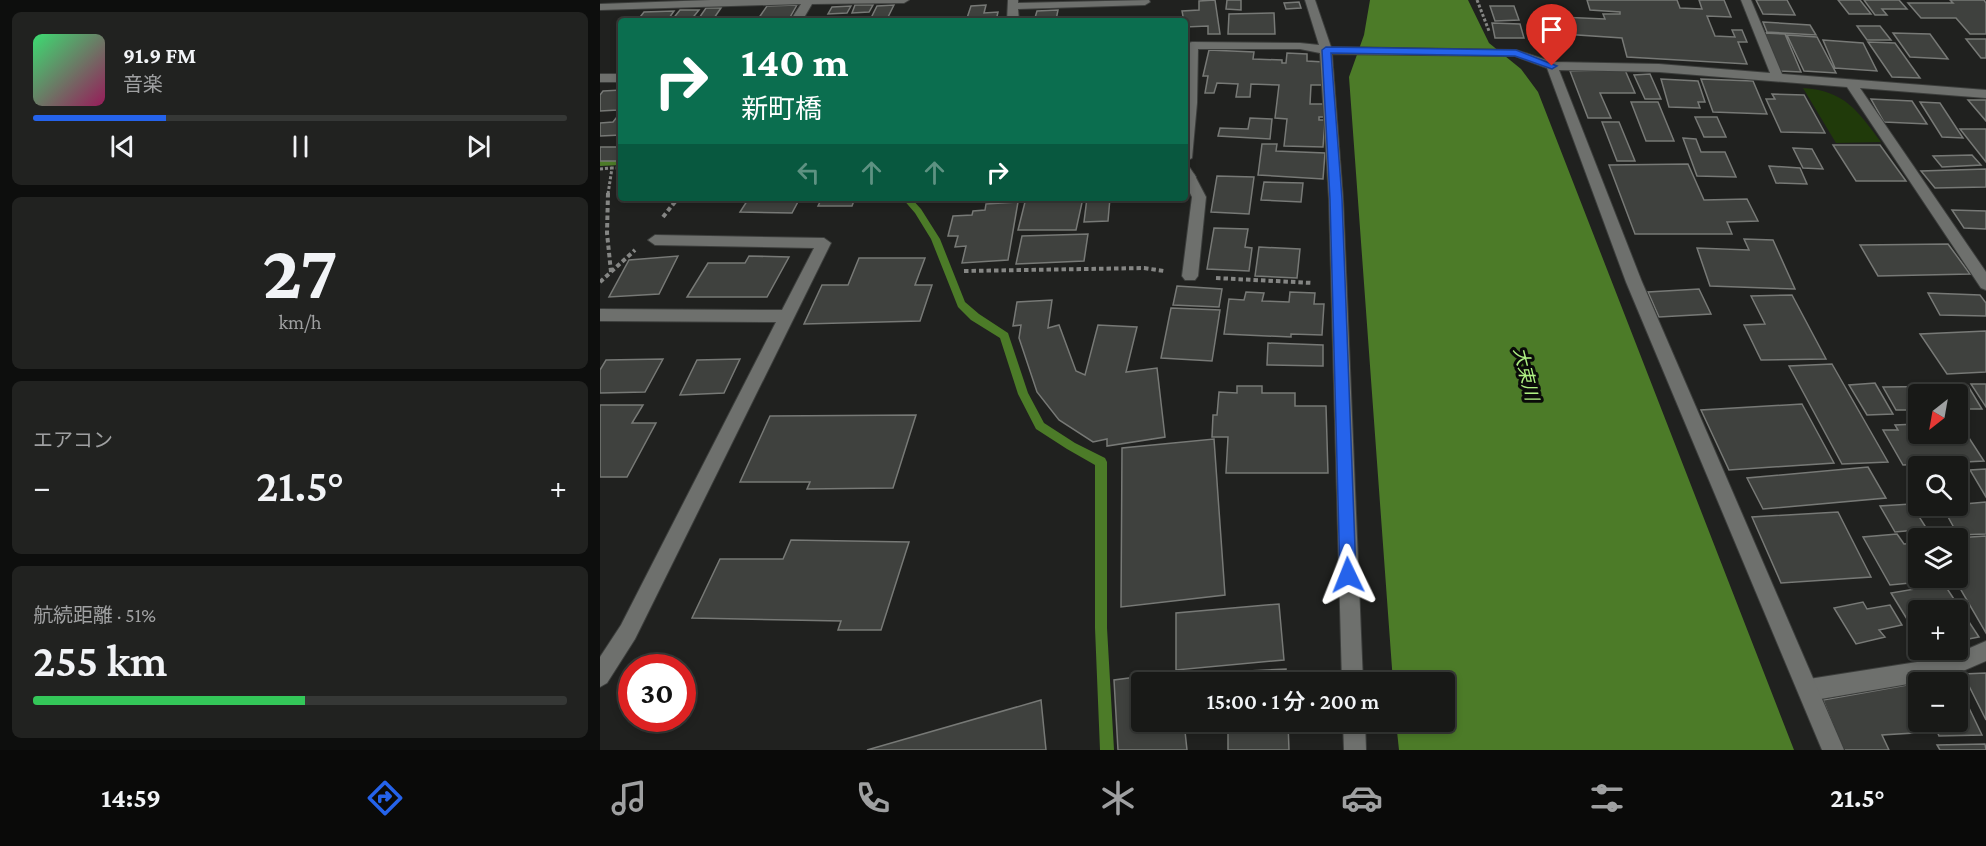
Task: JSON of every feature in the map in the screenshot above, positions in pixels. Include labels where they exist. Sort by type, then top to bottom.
[{"type":"street","points":[[600,7],[904,0]]},
{"type":"street","points":[[1310,0],[1326,50],[1336,199],[1352,672]]},
{"type":"street","points":[[1746,0],[1778,79]]},
{"type":"street","points":[[798,18],[808,1]]},
{"type":"street","points":[[1013,18],[1014,3],[1145,2]]},
{"type":"street","points":[[1188,130],[1191,103],[1189,46],[1300,46],[1326,50],[1516,53],[1552,66],[1659,68],[1986,94]]},
{"type":"street","points":[[1552,66],[1634,282],[1833,750]]},
{"type":"street","points":[[600,78],[618,78]]},
{"type":"street","points":[[1851,84],[1986,284]]},
{"type":"street","points":[[1188,179],[1199,198],[1190,276]]},
{"type":"street","points":[[600,676],[628,632],[824,243],[655,240]]},
{"type":"street","points":[[600,315],[787,316]]},
{"type":"street","points":[[1809,690],[1949,667],[1986,651]]},
{"type":"street","points":[[1354,732],[1355,750]]},
{"type":"path","points":[[600,282],[611,273],[607,238],[607,190],[612,168]]},
{"type":"path","points":[[600,169],[618,168]]},
{"type":"path","points":[[964,271],[1144,268],[1190,276],[1338,284]]},
{"type":"shaded area","points":[[1803,88],[1830,93],[1849,104],[1865,120],[1881,142],[1836,143]]},
{"type":"water","name":"大束川","points":[[1370,0],[1468,0],[1489,43],[1521,69],[1538,92],[1794,750],[1399,750],[1397,732],[1455,732],[1455,672],[1392,672],[1349,77],[1364,35]]},
{"type":"building","points":[[1215,0],[1220,34],[1208,34],[1208,26],[1188,27],[1188,18],[1183,18],[1182,11],[1199,10],[1199,1]]},
{"type":"building","points":[[1227,0],[1241,0],[1241,10],[1226,9]]},
{"type":"building","points":[[1587,0],[1677,0],[1680,8],[1702,9],[1699,0],[1724,0],[1731,17],[1707,16],[1715,36],[1735,37],[1732,30],[1742,30],[1747,42],[1738,42],[1747,64],[1627,57],[1622,38],[1563,34],[1560,17],[1605,19],[1603,14],[1620,14],[1620,12],[1590,10]]},
{"type":"building","points":[[1756,0],[1787,0],[1795,15],[1763,14]]},
{"type":"building","points":[[1838,0],[1860,0],[1871,14],[1849,14]]},
{"type":"building","points":[[1864,0],[1899,0],[1907,9],[1882,9],[1887,15],[1875,15]]},
{"type":"building","points":[[1950,0],[1984,0],[1986,3],[1986,34],[1970,34],[1956,18],[1921,18],[1908,3],[1953,3]]},
{"type":"building","points":[[1299,2],[1301,8],[1286,9],[1284,3]]},
{"type":"building","points":[[797,5],[790,18],[759,18],[767,6]]},
{"type":"building","points":[[855,5],[873,5],[869,12],[852,13]]},
{"type":"building","points":[[894,5],[888,18],[871,18],[877,6]]},
{"type":"building","points":[[986,5],[984,13],[998,12],[997,18],[967,18],[971,6]]},
{"type":"building","points":[[851,6],[847,13],[828,14],[832,7]]},
{"type":"building","points":[[1490,6],[1514,6],[1519,20],[1495,21]]},
{"type":"building","points":[[706,8],[721,8],[714,18],[699,18]]},
{"type":"building","points":[[680,10],[699,10],[692,18],[673,18]]},
{"type":"building","points":[[1058,10],[1056,18],[1035,18],[1037,11]]},
{"type":"building","points":[[674,11],[669,18],[639,18],[644,12]]},
{"type":"building","points":[[1274,13],[1275,34],[1228,34],[1229,14]]},
{"type":"building","points":[[1763,22],[1810,25],[1816,35],[1767,32]]},
{"type":"building","points":[[1492,23],[1520,24],[1524,38],[1495,38]]},
{"type":"building","points":[[1857,26],[1880,26],[1891,40],[1867,40]]},
{"type":"building","points":[[1764,33],[1785,34],[1801,72],[1780,71]]},
{"type":"building","points":[[1893,33],[1930,34],[1948,59],[1910,57]]},
{"type":"building","points":[[1787,35],[1817,37],[1836,73],[1804,71]]},
{"type":"building","points":[[1966,39],[1986,39],[1986,58],[1981,58]]},
{"type":"building","points":[[1823,40],[1863,43],[1877,71],[1835,68]]},
{"type":"building","points":[[1868,42],[1895,43],[1920,78],[1892,77]]},
{"type":"building","points":[[1209,50],[1254,52],[1253,59],[1282,60],[1282,63],[1286,63],[1287,53],[1307,54],[1307,61],[1324,62],[1323,85],[1311,85],[1310,104],[1325,104],[1325,117],[1319,117],[1319,120],[1325,120],[1323,147],[1284,146],[1287,119],[1275,118],[1279,85],[1251,84],[1250,97],[1236,97],[1238,84],[1217,83],[1214,93],[1205,93],[1208,76],[1203,76]]},
{"type":"building","points":[[1625,70],[1635,93],[1600,93],[1611,118],[1588,118],[1570,71]]},
{"type":"building","points":[[1650,74],[1661,99],[1645,99],[1634,75]]},
{"type":"building","points":[[1661,79],[1698,81],[1705,102],[1698,102],[1700,108],[1669,107]]},
{"type":"building","points":[[1701,79],[1753,81],[1767,114],[1713,112]]},
{"type":"building","points":[[618,90],[618,110],[600,111],[600,95],[603,91]]},
{"type":"building","points":[[1772,94],[1804,95],[1825,133],[1781,132],[1766,99],[1775,99]]},
{"type":"building","points":[[1871,99],[1912,101],[1927,124],[1884,122]]},
{"type":"building","points":[[1968,100],[1986,100],[1986,121]]},
{"type":"building","points":[[1631,102],[1658,102],[1674,141],[1646,141]]},
{"type":"building","points":[[1920,102],[1940,103],[1963,138],[1942,137]]},
{"type":"building","points":[[618,116],[618,135],[600,136],[600,123],[613,122]]},
{"type":"building","points":[[1695,117],[1717,117],[1726,137],[1704,137]]},
{"type":"building","points":[[1250,118],[1272,119],[1270,139],[1218,136],[1220,128],[1248,129]]},
{"type":"building","points":[[1602,122],[1619,122],[1635,161],[1617,161]]},
{"type":"building","points":[[1960,129],[1986,129],[1986,162]]},
{"type":"building","points":[[1683,138],[1696,139],[1701,152],[1725,152],[1736,177],[1697,176]]},
{"type":"building","points":[[1262,144],[1277,144],[1276,151],[1325,153],[1323,179],[1258,175]]},
{"type":"building","points":[[1833,145],[1880,145],[1906,181],[1856,181]]},
{"type":"building","points":[[600,147],[618,147],[618,161],[600,161]]},
{"type":"building","points":[[1793,148],[1812,149],[1823,169],[1803,168]]},
{"type":"building","points":[[1972,155],[1981,165],[1942,167],[1933,156]]},
{"type":"building","points":[[1688,164],[1704,200],[1747,199],[1758,221],[1727,222],[1732,234],[1635,234],[1609,165]]},
{"type":"building","points":[[1769,166],[1800,168],[1807,184],[1776,183]]},
{"type":"building","points":[[1986,169],[1986,187],[1935,188],[1921,171]]},
{"type":"building","points":[[1217,176],[1254,177],[1249,214],[1211,212]]},
{"type":"building","points":[[1264,182],[1303,183],[1301,202],[1261,200]]},
{"type":"building","points":[[747,201],[798,201],[792,213],[740,212]]},
{"type":"building","points":[[820,201],[854,201],[852,206],[818,206]]},
{"type":"building","points":[[1082,201],[1076,230],[1018,230],[1025,202]]},
{"type":"building","points":[[1087,201],[1110,201],[1108,221],[1084,222]]},
{"type":"building","points":[[1018,202],[1008,260],[962,263],[966,246],[955,247],[958,236],[948,236],[953,216],[972,215],[973,211],[985,210],[986,204]]},
{"type":"building","points":[[1952,210],[1986,211],[1986,229],[1964,228]]},
{"type":"building","points":[[1214,228],[1248,229],[1245,247],[1252,248],[1249,271],[1207,269]]},
{"type":"building","points":[[1088,234],[1084,261],[1016,264],[1022,236]]},
{"type":"building","points":[[1744,239],[1773,240],[1795,289],[1710,286],[1697,248],[1749,250]]},
{"type":"building","points":[[1948,244],[1970,274],[1878,276],[1860,245]]},
{"type":"building","points":[[1259,247],[1300,249],[1297,278],[1255,276]]},
{"type":"building","points":[[678,256],[659,294],[609,297],[629,260]]},
{"type":"building","points":[[749,256],[789,257],[767,297],[687,297],[708,263],[745,263]]},
{"type":"building","points":[[859,258],[925,258],[915,285],[932,285],[920,321],[804,324],[822,285],[848,285]]},
{"type":"building","points":[[1177,286],[1222,289],[1219,307],[1173,305]]},
{"type":"building","points":[[1699,289],[1711,314],[1659,317],[1648,292]]},
{"type":"building","points":[[1246,292],[1264,293],[1262,301],[1289,302],[1290,292],[1315,293],[1314,304],[1324,304],[1322,335],[1291,334],[1291,337],[1224,334],[1229,299],[1244,300]]},
{"type":"building","points":[[1928,293],[1980,295],[1986,303],[1986,316],[1940,315]]},
{"type":"building","points":[[1792,295],[1826,359],[1761,360],[1744,325],[1765,324],[1751,296]]},
{"type":"building","points":[[1052,300],[1048,328],[1059,325],[1076,371],[1085,375],[1098,325],[1137,327],[1126,372],[1157,368],[1165,437],[1107,446],[1107,439],[1093,442],[1059,420],[1037,392],[1019,338],[1021,325],[1013,326],[1017,302]]},
{"type":"building","points":[[1171,308],[1220,310],[1212,361],[1161,358]]},
{"type":"building","points":[[1986,331],[1986,372],[1947,374],[1920,334]]},
{"type":"building","points":[[1268,343],[1323,345],[1323,366],[1267,365]]},
{"type":"building","points":[[663,359],[645,392],[600,393],[600,370],[606,360]]},
{"type":"building","points":[[740,359],[724,393],[680,395],[697,360]]},
{"type":"building","points":[[1832,364],[1888,462],[1842,464],[1789,366]]},
{"type":"building","points":[[1875,383],[1893,414],[1867,415],[1849,385]]},
{"type":"building","points":[[1971,384],[1986,384],[1986,407]]},
{"type":"building","points":[[1237,386],[1262,386],[1262,393],[1295,393],[1295,406],[1326,406],[1328,473],[1226,473],[1228,437],[1212,437],[1213,415],[1217,415],[1219,392],[1237,393]]},
{"type":"building","points":[[1968,386],[1982,409],[1968,409]]},
{"type":"building","points":[[1883,387],[1908,387],[1908,410],[1896,410]]},
{"type":"building","points":[[1802,404],[1834,463],[1729,470],[1701,410]]},
{"type":"building","points":[[600,405],[643,405],[632,423],[656,423],[627,477],[600,477]]},
{"type":"building","points":[[916,415],[893,488],[807,489],[810,482],[740,482],[770,416]]},
{"type":"building","points":[[1908,424],[1908,444],[1968,444],[1968,436],[1984,461],[1968,462],[1968,456],[1908,456],[1908,465],[1903,465],[1883,430],[1898,430],[1895,425]]},
{"type":"building","points":[[1214,439],[1225,595],[1121,607],[1122,448]]},
{"type":"building","points":[[1868,467],[1886,498],[1763,509],[1747,478]]},
{"type":"building","points":[[1986,469],[1986,497],[1970,470]]},
{"type":"building","points":[[1986,502],[1986,534],[1968,535],[1968,528],[1954,528],[1948,516],[1968,516],[1968,504]]},
{"type":"building","points":[[1908,504],[1908,516],[1919,516],[1926,528],[1908,528],[1908,531],[1895,532],[1880,506]]},
{"type":"building","points":[[1838,512],[1871,577],[1781,583],[1752,517]]},
{"type":"building","points":[[1897,534],[1904,544],[1908,544],[1908,583],[1890,585],[1863,537]]},
{"type":"building","points":[[1986,536],[1986,633],[1960,588],[1968,588],[1968,537]]},
{"type":"building","points":[[791,540],[909,542],[881,630],[838,630],[841,621],[692,618],[720,559],[783,559]]},
{"type":"building","points":[[1920,588],[1947,588],[1955,600],[1908,600],[1908,621],[1891,593]]},
{"type":"building","points":[[1863,602],[1867,609],[1890,605],[1902,625],[1879,630],[1885,637],[1856,644],[1834,608]]},
{"type":"building","points":[[1279,604],[1284,660],[1176,670],[1176,613]]},
{"type":"building","points":[[1968,620],[1979,637],[1968,639]]},
{"type":"building","points":[[1286,669],[1286,672],[1228,672]]},
{"type":"building","points":[[1986,673],[1986,720],[1968,684],[1968,674]]},
{"type":"building","points":[[1131,678],[1131,732],[1185,732],[1187,750],[1118,750],[1114,680]]},
{"type":"building","points":[[1907,685],[1908,732],[1930,732],[1882,735],[1889,750],[1843,750],[1823,700]]},
{"type":"building","points":[[1041,700],[1046,750],[867,750]]},
{"type":"building","points":[[1968,706],[1982,735],[1939,736],[1937,732],[1968,732]]},
{"type":"building","points":[[1228,732],[1288,732],[1289,750],[1228,750]]},
{"type":"building","points":[[1985,744],[1986,750],[1940,750],[1937,745]]},
{"type":"waterway","points":[[600,163],[618,162]]},
{"type":"waterway","points":[[909,201],[918,211],[935,239],[961,304],[975,317],[1004,336],[1023,394],[1040,426],[1101,462],[1101,628],[1107,750]]},
{"type":"route","points":[[1348,575],[1336,199],[1326,50],[1516,53],[1552,66]]}]
